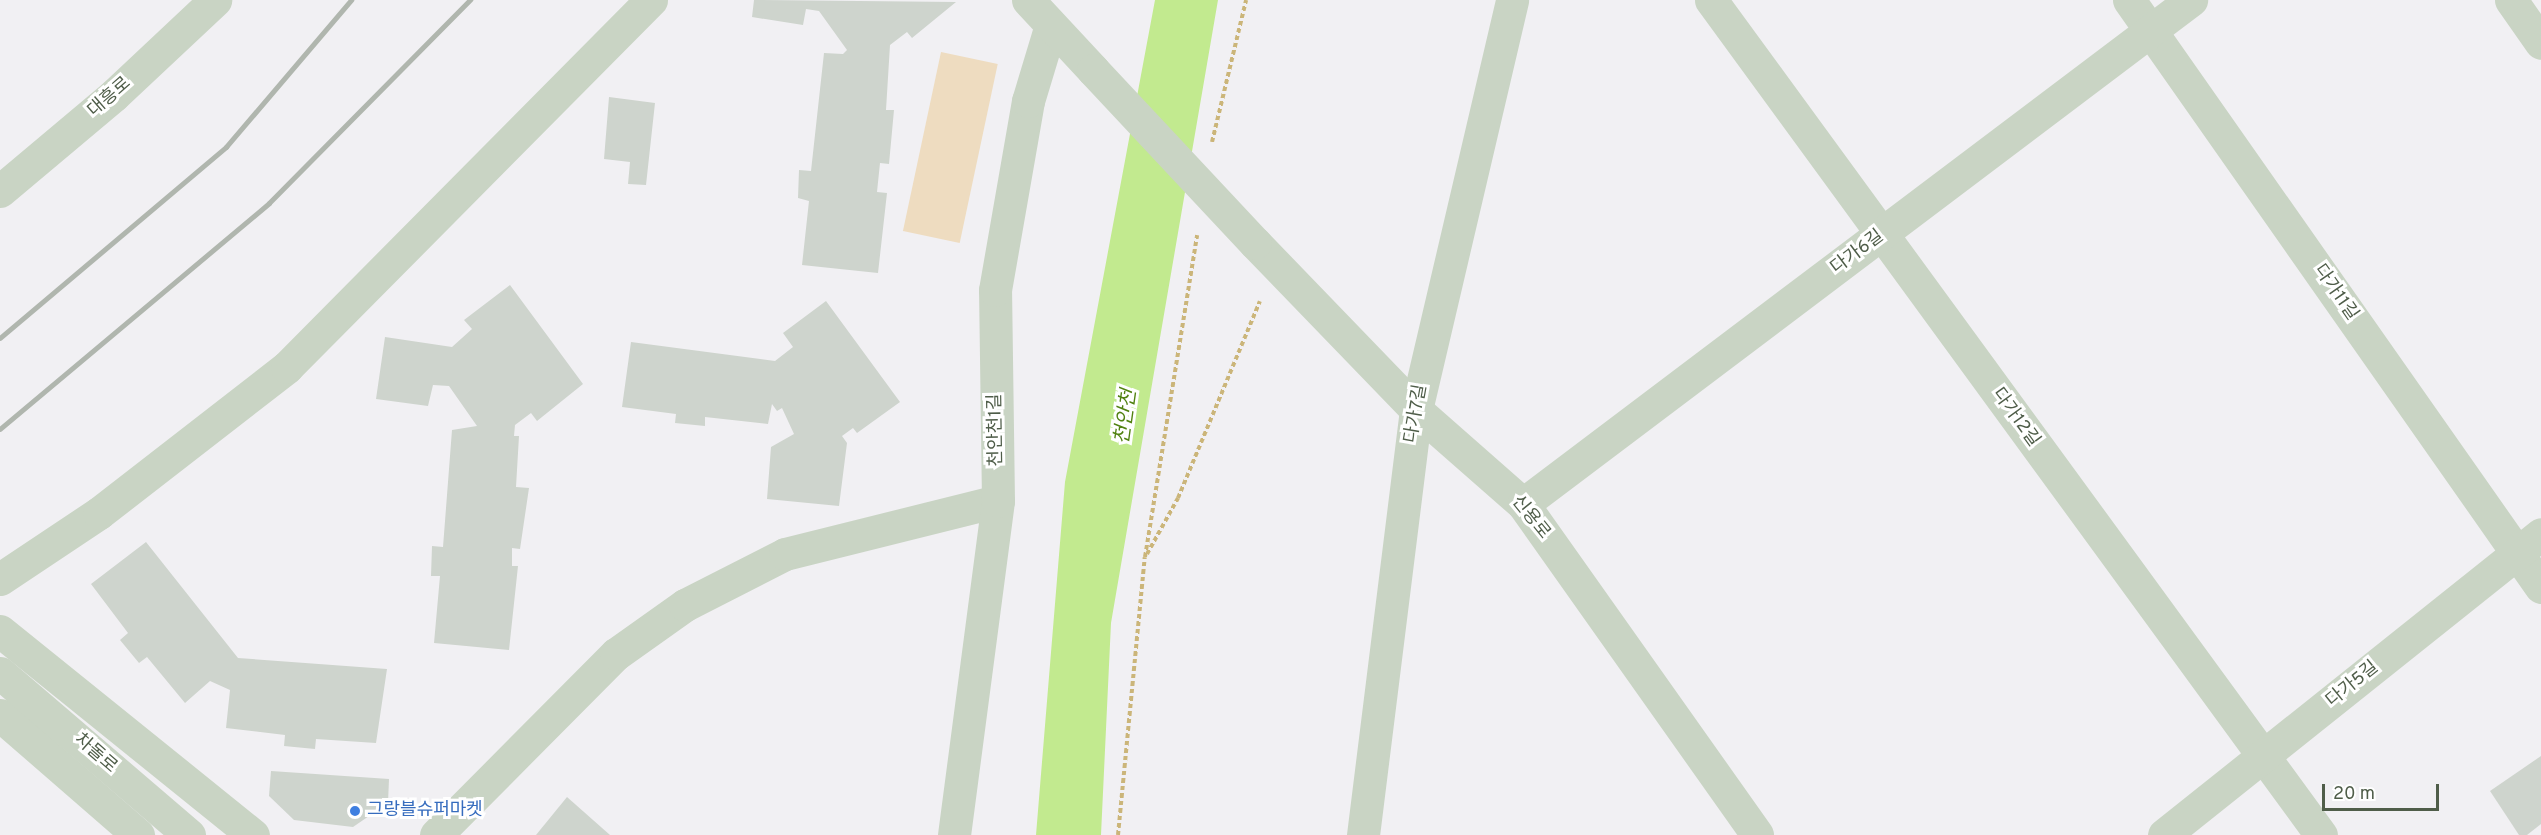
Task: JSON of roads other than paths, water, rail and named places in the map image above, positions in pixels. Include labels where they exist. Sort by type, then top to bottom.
[{"type":"street","name":"대흥로","points":[[0,191],[114,95],[215,0]]},
{"type":"street","points":[[0,579],[99,513],[287,368],[651,0]]},
{"type":"street","name":"신용로","points":[[1028,0],[1050,28],[1416,410],[1523,504],[1757,835]]},
{"type":"street","name":"다가7길","points":[[1364,822],[1416,410],[1512,0]]},
{"type":"street","name":"다가12길","points":[[1711,0],[2321,835]]},
{"type":"street","name":"다가11길","points":[[2129,0],[2529,544],[2541,587]]},
{"type":"street","name":"다가6길","points":[[1523,504],[1881,235],[2150,28],[2191,0]]},
{"type":"street","points":[[2511,0],[2541,43]]},
{"type":"street","name":"천안천1길","points":[[954,835],[998,501],[995,290],[1028,101],[1050,28]]},
{"type":"street","points":[[436,835],[616,654],[685,605],[786,554],[998,501]]},
{"type":"street","name":"다가5길","points":[[2164,835],[2529,544]]},
{"type":"street","points":[[0,632],[253,835]]},
{"type":"street","name":"차돌로","points":[[0,673],[189,835]]},
{"type":"street","points":[[0,715],[138,835]]},
{"type":"street","points":[[1364,822],[1384,835]]},
{"type":"water","name":"천안천","points":[[1155,0],[1218,0],[1111,623],[1101,835],[1036,835],[1065,482]]},
{"type":"railway","points":[[0,338],[226,147],[351,0]]},
{"type":"railway","points":[[0,429],[269,203],[470,0]]},
{"type":"place","name":"그랑블슈퍼마켓","points":[[355,811]]}]
